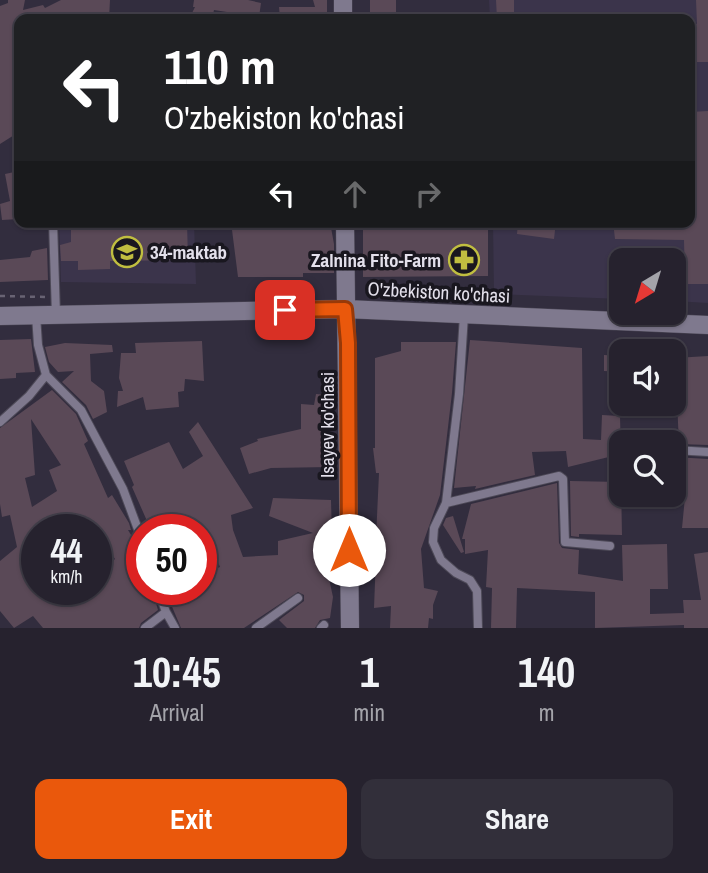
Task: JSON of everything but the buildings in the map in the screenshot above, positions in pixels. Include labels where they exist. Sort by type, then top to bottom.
[{"type":"main road","name":"Isayev ko'chasi","points":[[345,228],[349,628]]},
{"type":"main road","name":"O'zbekiston ko'chasi","points":[[0,316],[345,309],[708,325]]},
{"type":"lane","points":[[53,228],[56,315]]},
{"type":"lane","points":[[464,315],[459,394],[446,503],[434,528],[433,542],[441,560],[456,573],[470,580],[477,591],[478,628]]},
{"type":"lane","points":[[36,316],[38,345],[46,375],[81,410],[123,489],[132,514]]},
{"type":"lane","points":[[0,422],[29,396],[46,375]]},
{"type":"lane","points":[[686,451],[708,452]]},
{"type":"lane","points":[[446,503],[559,476],[563,479],[565,541],[568,544],[610,546]]},
{"type":"lane","points":[[256,628],[298,598]]},
{"type":"lane","points":[[163,605],[175,628]]},
{"type":"lane","points":[[145,628],[166,612]]},
{"type":"path","points":[[0,296],[56,297]]},
{"type":"shaded area","points":[[489,0],[708,0],[708,303],[686,302],[686,248],[609,248],[609,299],[494,294],[493,228],[695,228],[695,14],[490,14]]},
{"type":"shaded area","name":"34-maktab","points":[[59,228],[194,228],[196,284],[61,282]]},
{"type":"place","name":"34-maktab","points":[[127,252]]},
{"type":"place","name":"Zalnina Fito-Farm","points":[[464,260]]},
{"type":"route","points":[[285,310],[345,309],[348,343],[349,550]]}]
